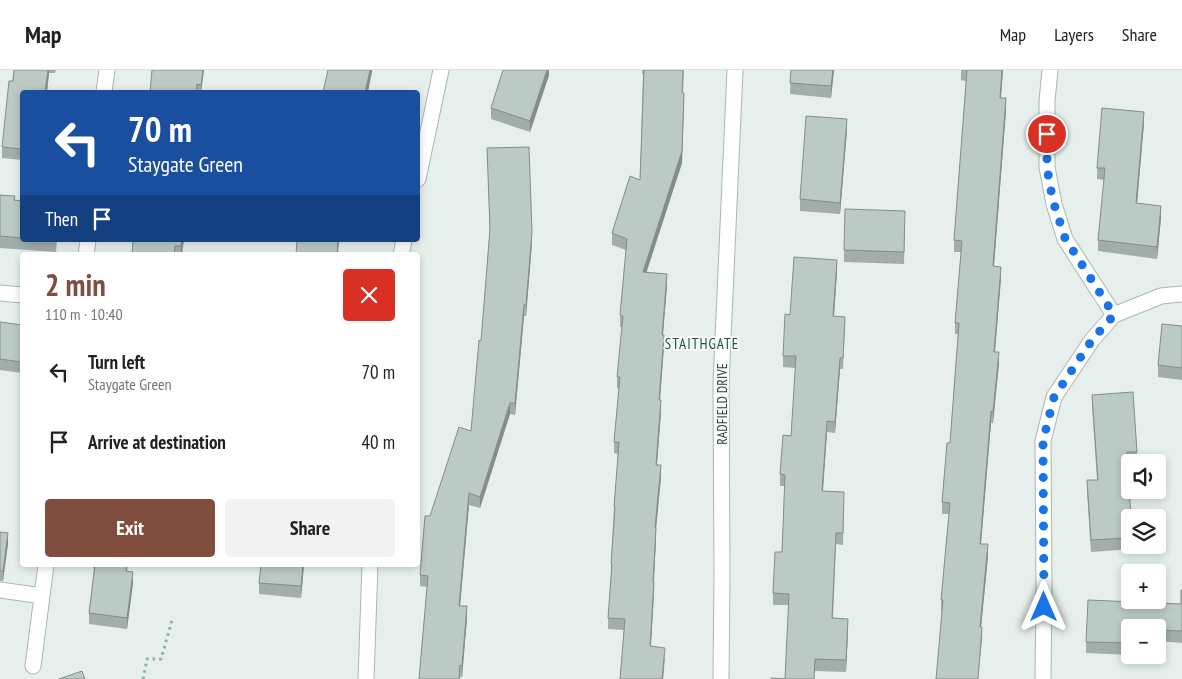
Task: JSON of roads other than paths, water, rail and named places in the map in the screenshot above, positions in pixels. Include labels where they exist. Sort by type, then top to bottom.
[{"type":"street","points":[[104,90],[106,70]]},
{"type":"street","points":[[420,170],[441,70]]},
{"type":"street","name":"RADFIELD DRIVE","points":[[721,679],[721,384],[735,70]]},
{"type":"street","points":[[1050,70],[1047,101],[1047,167],[1054,204],[1065,238],[1114,315]]},
{"type":"street","points":[[0,293],[20,296]]},
{"type":"street","points":[[1043,679],[1043,441],[1054,397],[1092,340],[1114,315],[1161,296],[1182,294]]},
{"type":"street","points":[[33,666],[46,567]]},
{"type":"street","points":[[366,679],[370,567]]},
{"type":"street","points":[[0,590],[42,596]]},
{"type":"district","name":"STAITHGATE","points":[[702,343]]}]
